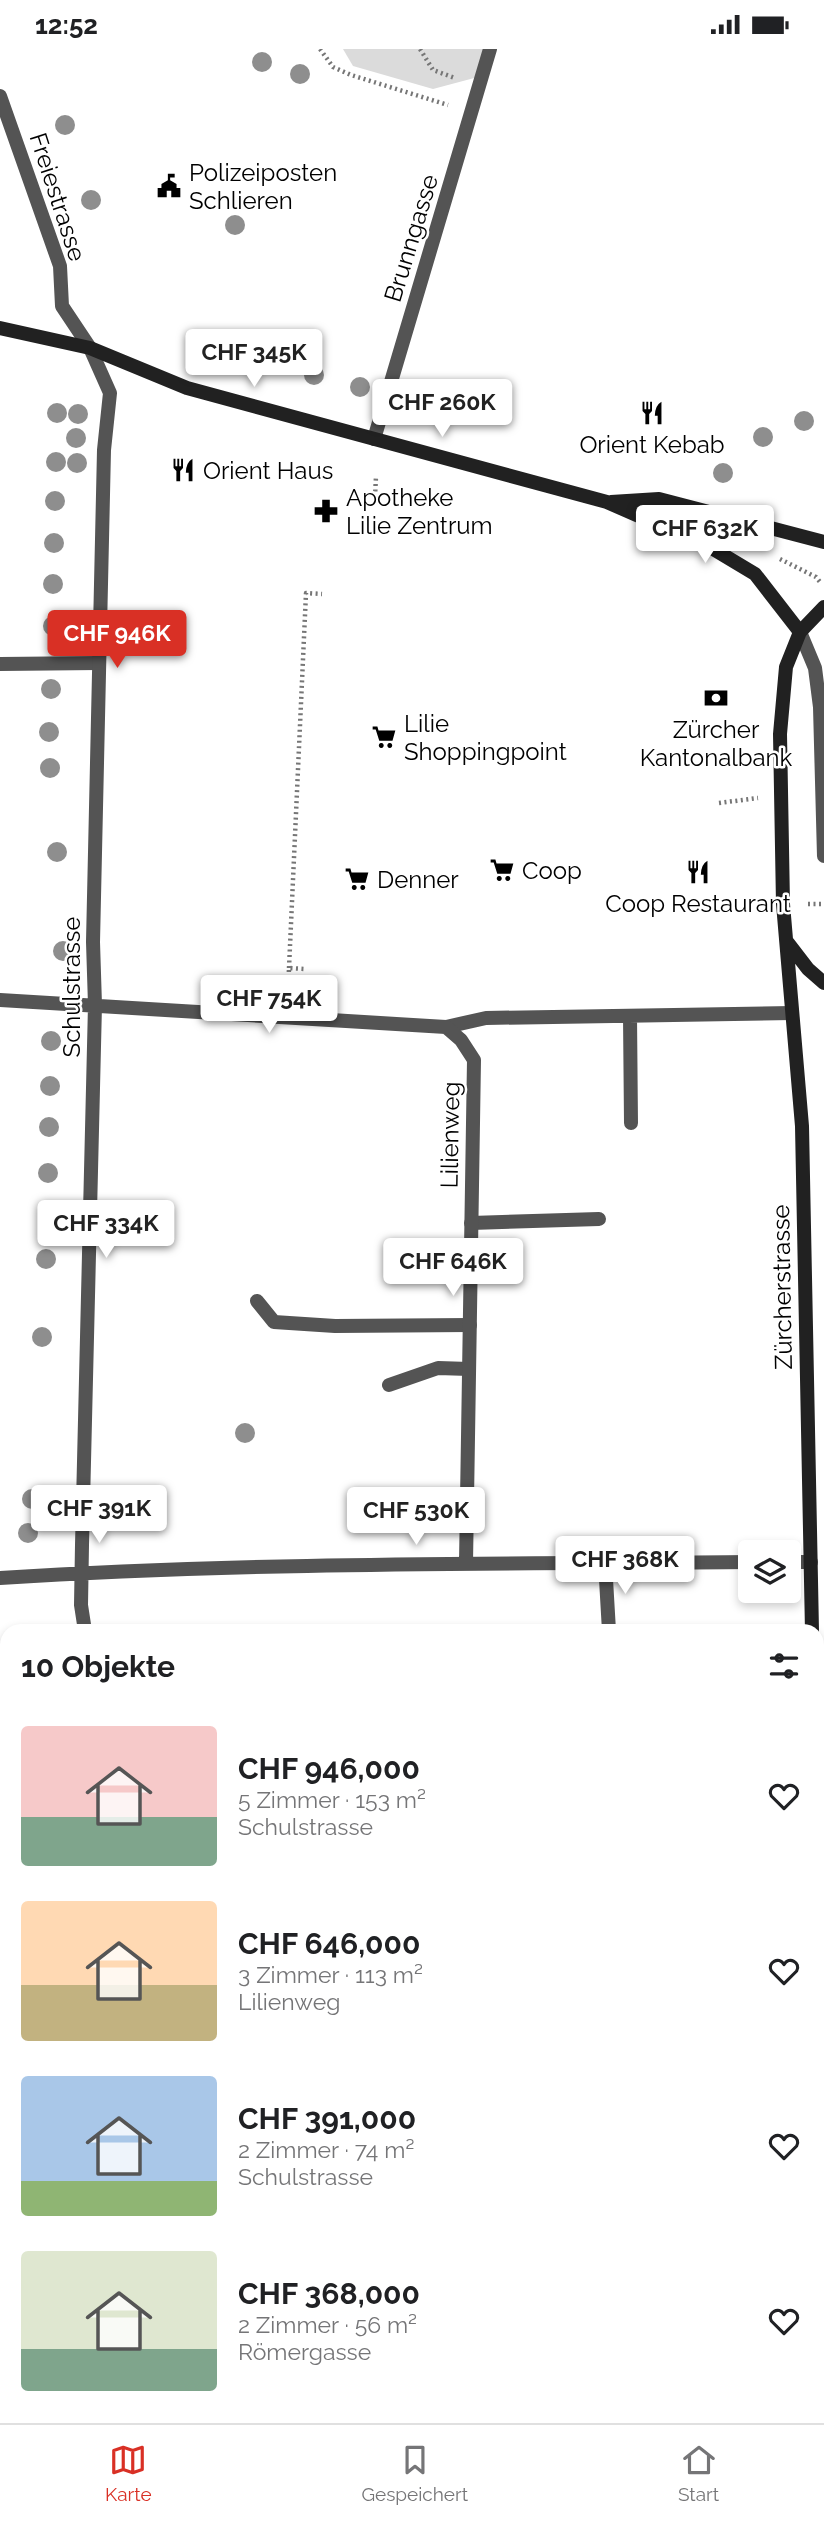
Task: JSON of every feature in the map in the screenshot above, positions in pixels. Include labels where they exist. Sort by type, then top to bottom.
[{"type":"main road","points":[[0,328],[90,348],[187,388],[607,502],[710,547],[755,574],[800,632],[824,607]]},
{"type":"main road","points":[[607,502],[659,499],[824,542]]},
{"type":"main road","name":"Zürcherstrasse","points":[[800,632],[786,667],[780,734],[783,904],[802,1126],[812,1624]]},
{"type":"main road","points":[[787,942],[808,969],[824,983]]},
{"type":"street","name":"Brunngasse","points":[[374,439],[490,49]]},
{"type":"street","name":"Freiestrasse","points":[[0,96],[60,265],[62,306],[90,348]]},
{"type":"street","name":"Schulstrasse","points":[[85,1624],[82,1574],[95,1005],[93,942],[104,450],[110,393],[90,348]]},
{"type":"street","points":[[800,632],[815,668],[820,706],[824,856]]},
{"type":"street","points":[[0,664],[99,663]]},
{"type":"street","points":[[0,1000],[446,1027],[486,1018],[792,1013]]},
{"type":"street","points":[[630,1016],[631,1123]]},
{"type":"street","name":"Lilienweg","points":[[446,1027],[461,1040],[474,1060],[466,1563]]},
{"type":"street","points":[[471,1223],[599,1219]]},
{"type":"street","points":[[257,1301],[274,1322],[335,1326],[470,1325]]},
{"type":"street","points":[[389,1385],[438,1368],[469,1369]]},
{"type":"street","points":[[605,1562],[609,1624]]},
{"type":"street","points":[[0,1579],[82,1574],[466,1563],[738,1562]]},
{"type":"street","points":[[801,1562],[811,1562]]},
{"type":"path","points":[[320,49],[333,67],[351,75],[472,112]]},
{"type":"path","points":[[420,49],[433,70],[480,87]]},
{"type":"path","points":[[375,497],[376,476]]},
{"type":"path","points":[[772,555],[816,576]]},
{"type":"path","points":[[286,1018],[306,593],[322,594]]},
{"type":"path","points":[[719,803],[759,798]]},
{"type":"path","points":[[289,968],[304,969]]},
{"type":"shaded area","points":[[343,49],[485,49],[478,77],[433,89],[353,66]]},
{"type":"place","name":"Polizeiposten Schlieren","points":[[169,186]]},
{"type":"place","name":"Orient Kebab","points":[[652,413]]},
{"type":"place","name":"Orient Haus","points":[[183,470]]},
{"type":"place","name":"Apotheke Lilie Zentrum","points":[[326,511]]},
{"type":"place","name":"Zürcher Kantonalbank","points":[[716,698]]},
{"type":"place","name":"Lilie Shoppingpoint","points":[[384,737]]},
{"type":"place","name":"Coop","points":[[502,870]]},
{"type":"place","name":"Coop Restaurant","points":[[698,872]]},
{"type":"place","name":"Denner","points":[[357,879]]}]
